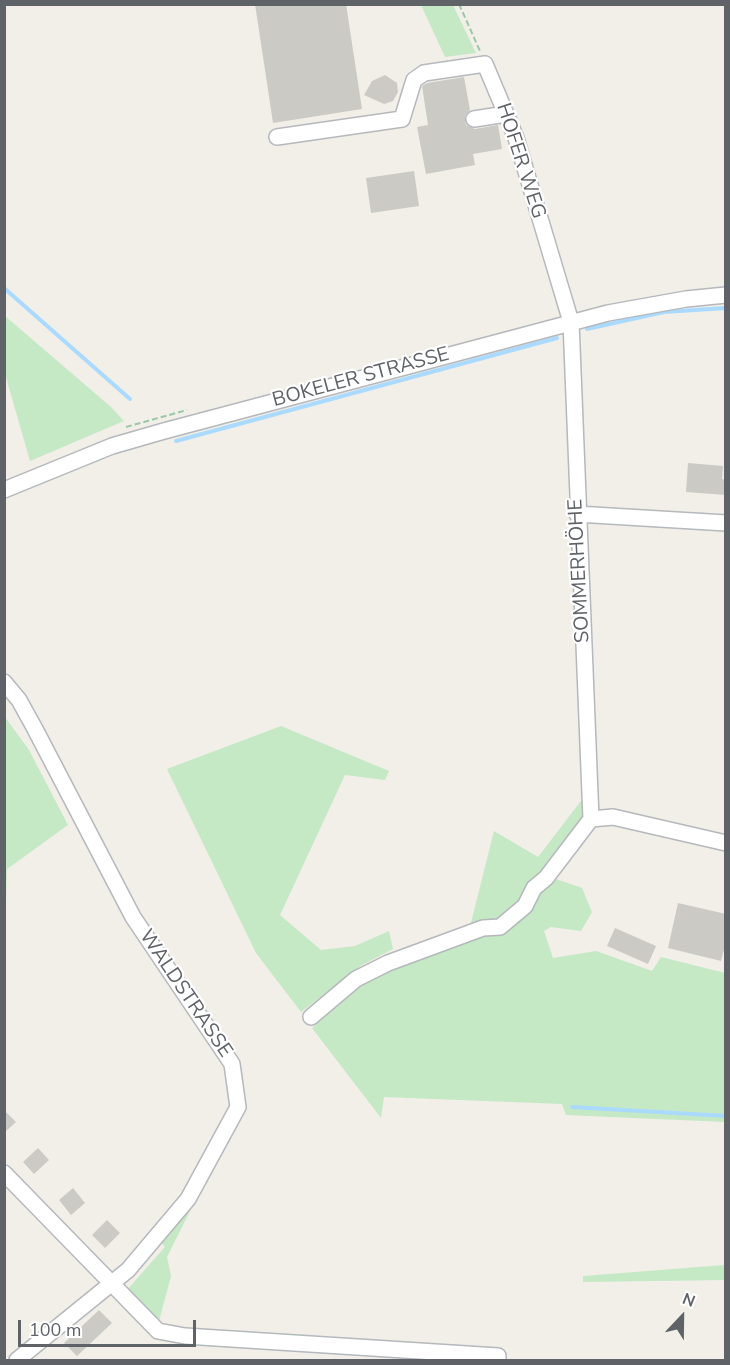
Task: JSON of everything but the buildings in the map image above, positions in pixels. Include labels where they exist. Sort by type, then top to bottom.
[{"type":"street","name":"HOFER WEG","points":[[485,64],[516,138],[571,322]]},
{"type":"street","points":[[278,137],[402,118],[414,80],[424,73],[485,64]]},
{"type":"street","points":[[474,119],[506,114]]},
{"type":"street","name":"BOKELER STRASSE","points":[[4,490],[112,446],[571,322],[652,304],[726,295]]},
{"type":"street","name":"SOMMERHÖHE","points":[[571,322],[591,819]]},
{"type":"street","points":[[577,514],[726,523]]},
{"type":"street","name":"WALDSTRASSE","points":[[4,682],[19,700],[35,729],[133,917],[232,1064],[238,1107],[188,1198],[128,1270],[17,1360]]},
{"type":"street","points":[[311,1017],[356,979],[377,969],[483,928],[500,927],[525,906],[534,888],[546,878],[591,819],[614,817],[726,843]]},
{"type":"street","points":[[4,1173],[158,1331],[184,1336],[498,1356],[498,1360]]},
{"type":"path","points":[[459,4],[485,64]]},
{"type":"green space","points":[[421,5],[453,5],[476,53],[445,57]]},
{"type":"green space","points":[[5,316],[111,407],[124,421],[30,461],[5,374]]},
{"type":"green space","points":[[5,717],[29,750],[68,825],[7,869],[5,943]]},
{"type":"green space","points":[[281,726],[389,771],[385,780],[345,775],[280,915],[321,950],[355,946],[389,931],[393,949],[362,965],[301,1012],[256,953],[167,769]]},
{"type":"green space","points":[[584,797],[584,818],[521,903],[498,923],[471,923],[494,831],[538,857]]},
{"type":"green space","points":[[553,878],[582,888],[592,912],[581,931],[551,927],[544,931],[553,958],[596,951],[652,971],[661,957],[725,973],[725,1122],[566,1115],[562,1104],[384,1097],[381,1118],[312,1028],[364,984],[404,964],[483,934]]},
{"type":"green space","points":[[196,1199],[167,1257],[171,1276],[158,1325],[126,1291],[165,1247],[160,1241]]},
{"type":"green space","points":[[725,1265],[725,1280],[583,1282],[583,1276]]},
{"type":"waterway","points":[[4,288],[130,399]]},
{"type":"waterway","points":[[587,329],[664,312],[726,308]]},
{"type":"waterway","points":[[176,441],[557,338]]},
{"type":"waterway","points":[[572,1107],[726,1116]]}]
